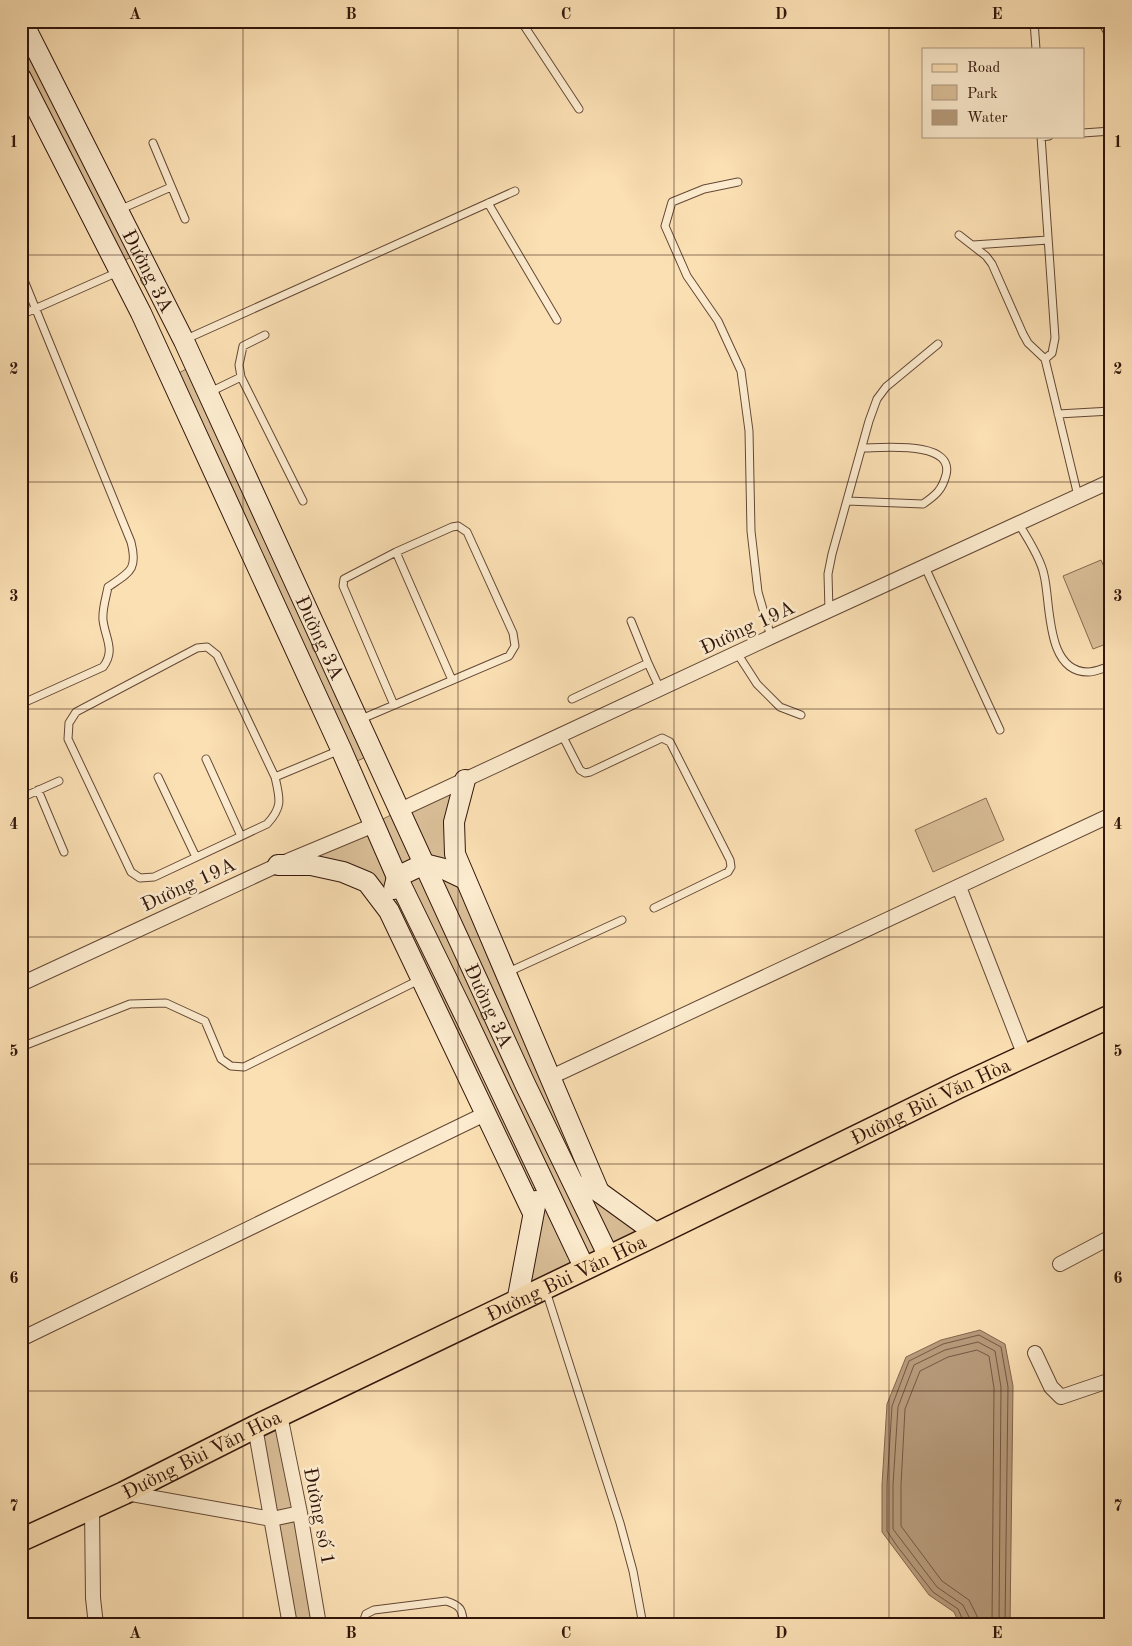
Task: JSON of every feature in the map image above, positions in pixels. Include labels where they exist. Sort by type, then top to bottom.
[{"type":"main road","name":"Đường Bùi Văn Hòa","points":[[21,1540],[124,1493],[255,1427],[517,1302],[958,1087],[1111,1016]]},
{"type":"street","name":"Đường 3A","points":[[22,21],[184,340],[424,864],[609,1257]]},
{"type":"street","name":"Đường 3A","points":[[21,78],[141,313],[341,749],[397,877],[585,1269]]},
{"type":"street","points":[[141,313],[165,302]]},
{"type":"street","name":"Đường 19A","points":[[400,810],[1111,481]]},
{"type":"street","name":"Đường 3A","points":[[465,780],[454,822],[454,854],[599,1192]]},
{"type":"street","points":[[374,825],[400,810]]},
{"type":"street","points":[[549,1078],[1111,815]]},
{"type":"street","name":"Đường 19A","points":[[21,984],[278,865],[374,825]]},
{"type":"street","points":[[389,911],[397,877],[424,864],[464,879]]},
{"type":"street","points":[[278,865],[311,865],[343,872],[367,882],[389,911],[534,1213]]},
{"type":"street","points":[[959,886],[1025,1056]]},
{"type":"street","points":[[21,1339],[485,1114]]},
{"type":"street","points":[[565,1167],[657,1234]]},
{"type":"street","points":[[517,1302],[541,1179]]},
{"type":"street","points":[[1060,1264],[1111,1237]]},
{"type":"street","points":[[1035,1353],[1051,1387],[1062,1397],[1111,1380]]},
{"type":"street","name":"Đường số 1","points":[[280,1415],[300,1513],[319,1625]]},
{"type":"street","points":[[255,1427],[290,1625]]},
{"type":"street","points":[[124,1493],[272,1520],[300,1513]]},
{"type":"street","points":[[92,1508],[93,1598],[96,1625]]},
{"type":"lane","points":[[521,21],[579,109]]},
{"type":"lane","points":[[1034,21],[1036,48]]},
{"type":"lane","points":[[1101,21],[1111,38]]},
{"type":"lane","points":[[1084,133],[1111,131]]},
{"type":"lane","points":[[1041,138],[1055,338],[1052,353],[1045,359]]},
{"type":"lane","points":[[153,143],[185,220]]},
{"type":"lane","points":[[738,182],[704,189],[672,202],[665,226],[686,276],[718,321],[741,371],[749,431],[751,531],[758,592],[771,637]]},
{"type":"lane","points":[[118,211],[171,187]]},
{"type":"lane","points":[[184,340],[515,191]]},
{"type":"lane","points":[[488,203],[558,320]]},
{"type":"lane","points":[[959,235],[992,264],[1028,343],[1045,359],[1078,496]]},
{"type":"lane","points":[[972,245],[1048,240]]},
{"type":"lane","points":[[21,315],[120,271]]},
{"type":"lane","points":[[21,273],[131,542],[134,556],[133,566],[123,577],[108,587],[103,610],[103,621],[110,649],[108,660],[103,667],[21,704]]},
{"type":"lane","points":[[265,335],[243,346],[239,365],[241,377],[303,501]]},
{"type":"lane","points":[[829,611],[828,574],[832,554],[877,400],[886,388],[938,344]]},
{"type":"lane","points":[[208,393],[241,377]]},
{"type":"lane","points":[[1058,414],[1111,411]]},
{"type":"lane","points":[[847,501],[923,504],[943,486],[948,469],[943,459],[932,452],[916,448],[862,448]]},
{"type":"lane","points":[[1018,523],[1044,575],[1049,618],[1054,640],[1064,660],[1072,667],[1088,672],[1111,666]]},
{"type":"lane","points":[[359,721],[509,656],[515,646],[513,633],[464,528],[452,527],[396,552],[344,579],[343,586],[394,705]]},
{"type":"lane","points":[[396,552],[452,680]]},
{"type":"lane","points":[[925,567],[1000,730]]},
{"type":"lane","points":[[631,622],[660,689]]},
{"type":"lane","points":[[208,647],[217,655],[275,777],[280,799],[276,814],[266,824],[154,877],[140,878],[131,872],[68,739],[69,723],[76,712],[197,648],[208,647]]},
{"type":"lane","points":[[738,652],[757,684],[780,707],[800,715]]},
{"type":"lane","points":[[572,699],[648,663]]},
{"type":"lane","points":[[562,735],[580,770],[584,773],[590,772],[662,738],[670,742],[730,860],[730,867],[728,872],[654,908]]},
{"type":"lane","points":[[275,777],[341,749]]},
{"type":"lane","points":[[206,759],[241,836]]},
{"type":"lane","points":[[158,777],[196,858]]},
{"type":"lane","points":[[21,798],[59,781]]},
{"type":"lane","points":[[38,790],[64,852]]},
{"type":"lane","points":[[506,973],[622,920]]},
{"type":"lane","points":[[21,1047],[130,1004],[166,1003],[205,1022],[221,1059],[231,1066],[244,1066],[422,978]]},
{"type":"lane","points":[[545,1288],[620,1523],[633,1571],[643,1625]]},
{"type":"lane","points":[[362,1625],[366,1614],[374,1610],[446,1601],[457,1604],[462,1610],[464,1625]]},
{"type":"green space","points":[[21,39],[132,257],[125,260],[21,60]]},
{"type":"green space","points":[[188,368],[366,757],[355,762],[179,373]]},
{"type":"green space","points":[[1101,560],[1111,583],[1111,642],[1093,649],[1063,576]]},
{"type":"green space","points":[[453,788],[451,867],[432,861],[408,808]]},
{"type":"green space","points":[[986,798],[1004,840],[933,872],[915,830]]},
{"type":"green space","points":[[393,814],[415,863],[403,869],[381,820]]},
{"type":"green space","points":[[366,828],[391,883],[388,896],[311,856]]},
{"type":"green space","points":[[418,872],[598,1253],[589,1258],[407,878]]},
{"type":"green space","points":[[437,873],[456,880],[582,1173],[575,1168]]},
{"type":"green space","points":[[398,896],[535,1185],[533,1193],[395,905]]},
{"type":"green space","points":[[584,1187],[641,1233],[613,1246]]},
{"type":"green space","points":[[542,1200],[573,1265],[528,1287]]},
{"type":"green space","points":[[277,1425],[294,1509],[276,1513],[261,1433]]},
{"type":"green space","points":[[295,1519],[314,1625],[296,1625],[278,1523]]},
{"type":"water","points":[[980,1330],[1005,1344],[1013,1386],[1010,1625],[960,1625],[954,1612],[929,1595],[882,1532],[882,1485],[887,1404],[906,1357],[941,1340]]}]
